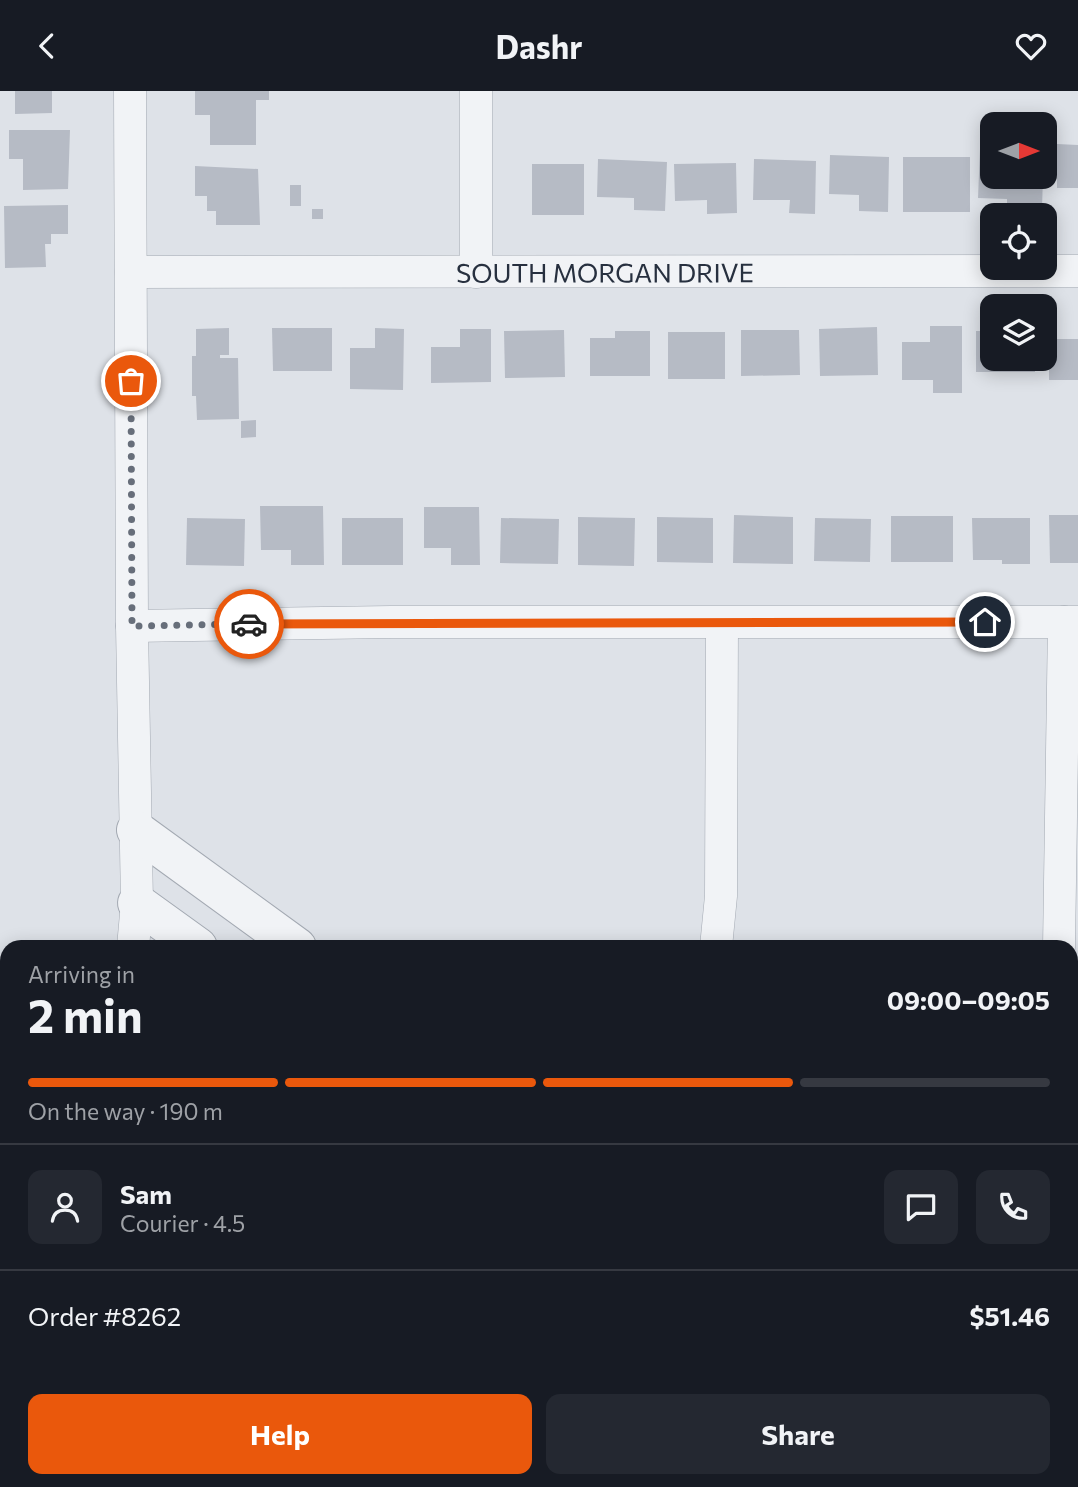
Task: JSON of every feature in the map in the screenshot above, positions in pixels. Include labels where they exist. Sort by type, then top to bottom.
[{"type":"street","points":[[130,91],[132,626],[137,903],[134,940]]},
{"type":"street","points":[[475,272],[476,91]]},
{"type":"street","name":"SOUTH MORGAN DRIVE","points":[[131,272],[1078,271]]},
{"type":"street","points":[[132,626],[391,622],[1071,622],[1059,940]]},
{"type":"street","points":[[717,940],[721,896],[722,624]]},
{"type":"street","points":[[136,830],[287,940]]},
{"type":"street","points":[[137,903],[188,940]]},
{"type":"building","points":[[15,91],[52,91],[52,113],[15,114]]},
{"type":"building","points":[[195,91],[269,91],[269,100],[256,100],[256,145],[210,145],[210,115],[195,115]]},
{"type":"building","points":[[9,130],[70,130],[68,189],[23,190],[23,159],[9,159]]},
{"type":"building","points":[[1057,144],[1078,145],[1078,188],[1057,188]]},
{"type":"building","points":[[980,149],[980,189],[1043,189],[1042,203],[1007,203],[1007,199],[978,198]]},
{"type":"building","points":[[830,155],[889,157],[888,212],[859,211],[859,195],[829,194]]},
{"type":"building","points":[[903,157],[970,157],[970,212],[903,212]]},
{"type":"building","points":[[598,159],[667,162],[665,211],[634,210],[634,198],[597,197]]},
{"type":"building","points":[[754,159],[816,161],[815,214],[789,213],[790,200],[753,200]]},
{"type":"building","points":[[736,163],[737,213],[707,214],[707,200],[675,201],[674,164]]},
{"type":"building","points":[[532,164],[584,164],[584,215],[532,215]]},
{"type":"building","points":[[195,166],[258,169],[260,225],[216,225],[216,211],[207,211],[207,196],[195,196]]},
{"type":"building","points":[[290,185],[301,185],[301,206],[290,206]]},
{"type":"building","points":[[68,205],[68,234],[51,234],[51,244],[45,244],[46,267],[5,268],[4,206]]},
{"type":"building","points":[[312,209],[323,209],[323,219],[312,219]]},
{"type":"building","points":[[930,326],[962,326],[962,393],[933,393],[933,380],[902,380],[902,342],[930,342]]},
{"type":"building","points":[[877,327],[878,375],[820,376],[819,329]]},
{"type":"building","points":[[229,328],[229,355],[220,355],[220,358],[238,358],[239,419],[197,420],[196,396],[192,396],[192,356],[196,356],[196,329]]},
{"type":"building","points":[[272,328],[332,328],[332,371],[273,371]]},
{"type":"building","points":[[375,328],[404,329],[403,390],[350,389],[350,348],[375,348]]},
{"type":"building","points":[[460,329],[491,329],[491,382],[431,383],[431,347],[460,347]]},
{"type":"building","points":[[564,330],[565,377],[505,378],[504,331]]},
{"type":"building","points":[[741,330],[799,330],[800,375],[741,376]]},
{"type":"building","points":[[615,331],[650,331],[650,376],[590,376],[590,338],[615,338]]},
{"type":"building","points":[[976,331],[980,331],[980,371],[1035,371],[1035,372],[976,372]]},
{"type":"building","points":[[668,332],[725,332],[725,379],[668,379]]},
{"type":"building","points":[[1057,339],[1078,339],[1078,380],[1049,380],[1049,371],[1057,371]]},
{"type":"building","points":[[256,420],[256,437],[241,438],[241,421]]},
{"type":"building","points":[[260,506],[323,506],[324,565],[291,565],[291,550],[261,550]]},
{"type":"building","points":[[424,507],[479,507],[480,565],[451,565],[451,548],[424,548]]},
{"type":"building","points":[[734,515],[793,517],[793,564],[733,563]]},
{"type":"building","points":[[1049,515],[1078,515],[1078,563],[1050,563]]},
{"type":"building","points":[[891,516],[953,516],[953,562],[891,562]]},
{"type":"building","points":[[578,517],[635,518],[634,566],[578,565]]},
{"type":"building","points":[[657,517],[713,518],[713,563],[657,562]]},
{"type":"building","points":[[187,518],[245,519],[244,566],[186,565]]},
{"type":"building","points":[[342,518],[403,518],[403,565],[342,565]]},
{"type":"building","points":[[501,518],[559,519],[558,564],[500,563]]},
{"type":"building","points":[[815,518],[871,519],[870,562],[814,561]]},
{"type":"building","points":[[972,518],[1030,518],[1030,564],[973,560]]},
{"type":"way so far","points":[[131,381],[132,626],[249,624]]},
{"type":"route","points":[[249,624],[985,622]]}]
